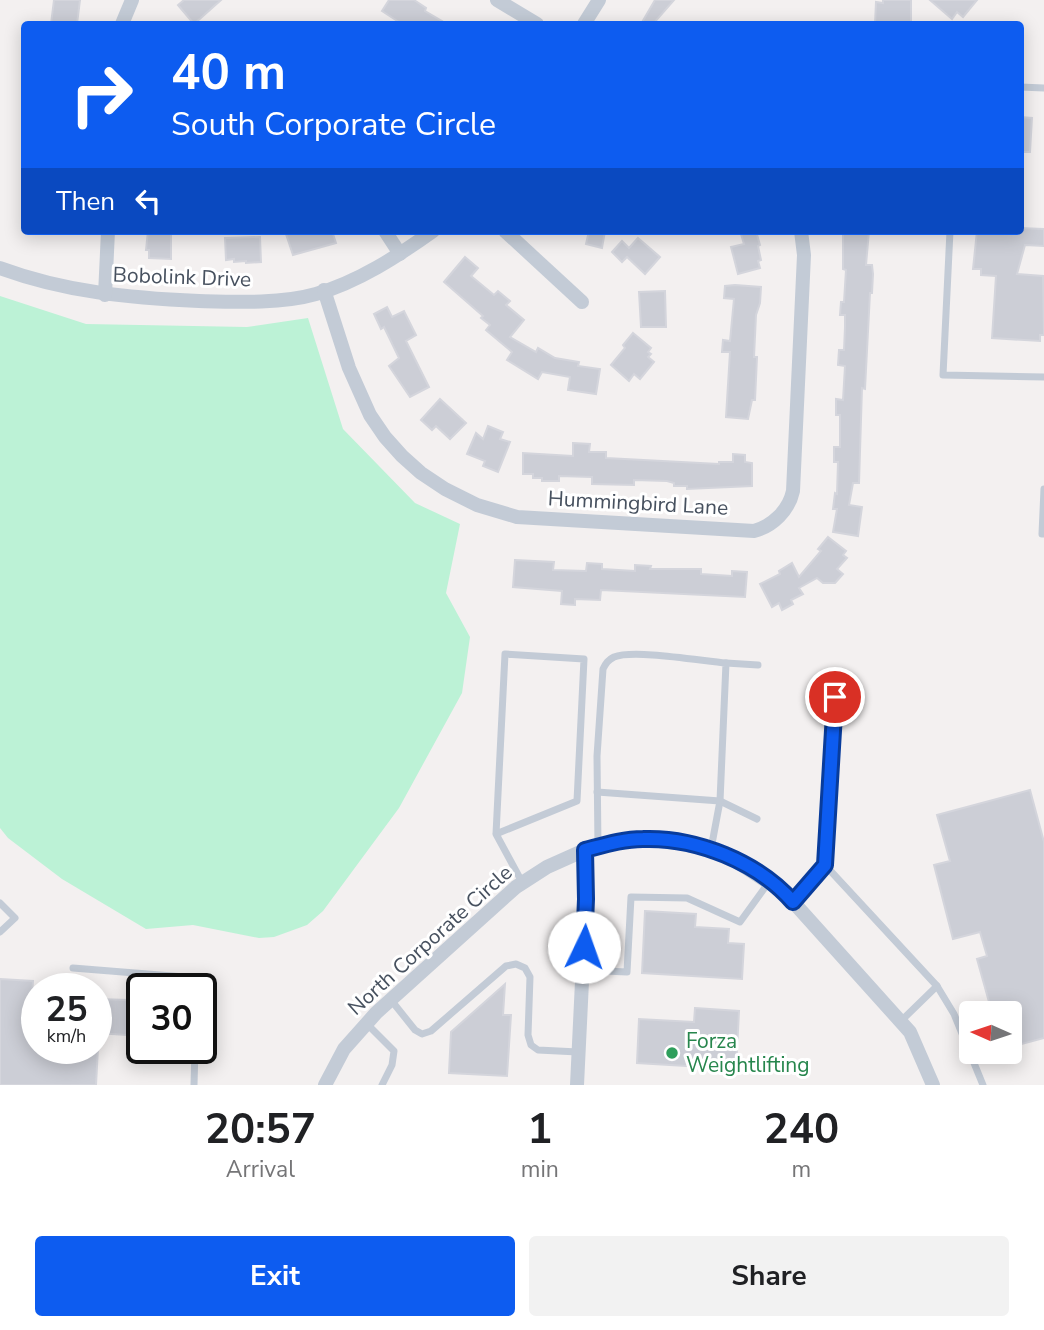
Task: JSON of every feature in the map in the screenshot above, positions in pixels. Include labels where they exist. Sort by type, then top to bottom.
[{"type":"street","points":[[123,21],[132,0]]},
{"type":"street","points":[[497,0],[532,21]]},
{"type":"street","points":[[586,21],[599,0]]},
{"type":"street","points":[[104,295],[108,235]]},
{"type":"street","points":[[388,235],[400,254]]},
{"type":"street","name":"Bobolink Drive","points":[[0,268],[25,277],[104,295],[249,303],[315,294],[400,254],[427,235]]},
{"type":"street","points":[[509,235],[582,302]]},
{"type":"street","name":"Hummingbird Lane","points":[[324,290],[349,368],[370,415],[384,437],[402,456],[445,489],[477,505],[517,517],[754,531],[778,518],[791,500],[793,491],[804,255],[802,235]]},
{"type":"street","name":"North Corporate Circle","points":[[325,1085],[344,1049],[366,1023],[523,883],[547,867],[591,848],[644,838],[711,850],[732,858],[769,882],[793,902],[910,1032],[933,1085]]},
{"type":"street","points":[[577,1085],[591,848]]},
{"type":"lane","points":[[1024,87],[1044,88]]},
{"type":"lane","points":[[950,235],[943,375],[1044,377]]},
{"type":"lane","points":[[1044,489],[1044,534]]},
{"type":"lane","points":[[496,834],[577,801],[584,659],[505,654],[496,834],[523,883]]},
{"type":"lane","points":[[591,848],[597,792],[601,684],[607,661],[617,656],[634,654],[758,665]]},
{"type":"lane","points":[[711,850],[720,801],[726,663]]},
{"type":"lane","points":[[793,902],[825,865],[835,697]]},
{"type":"lane","points":[[597,792],[720,801],[757,819]]},
{"type":"lane","points":[[825,865],[937,986],[954,1014],[983,1085]]},
{"type":"lane","points":[[583,970],[627,972],[631,897],[687,898],[740,922],[769,882]]},
{"type":"lane","points":[[0,903],[15,918],[0,932]]},
{"type":"lane","points":[[390,1000],[415,1030],[422,1034],[431,1031],[506,966],[516,964],[525,968],[530,977],[528,1035],[531,1045],[538,1049],[579,1052]]},
{"type":"lane","points":[[73,968],[135,973]]},
{"type":"lane","points":[[901,1021],[937,986]]},
{"type":"lane","points":[[366,1023],[394,1051],[392,1065],[382,1085]]},
{"type":"lane","points":[[194,1085],[195,1064]]},
{"type":"green space","points":[[0,296],[86,324],[247,327],[308,318],[343,429],[415,503],[460,524],[446,593],[470,637],[462,693],[399,808],[323,911],[307,925],[274,937],[259,938],[193,925],[146,929],[62,879],[8,838],[0,828]]},
{"type":"building","points":[[54,0],[80,0],[77,21],[51,21]]},
{"type":"building","points":[[184,0],[221,0],[197,21],[191,21],[178,5]]},
{"type":"building","points":[[389,0],[414,0],[426,8],[425,11],[442,21],[397,21],[382,11]]},
{"type":"building","points":[[655,0],[674,0],[656,21],[643,21]]},
{"type":"building","points":[[883,0],[911,0],[911,21],[875,21],[876,2],[883,3]]},
{"type":"building","points":[[930,0],[977,0],[963,17],[957,12],[952,19]]},
{"type":"building","points":[[1024,117],[1032,118],[1030,152],[1024,152]]},
{"type":"building","points":[[1024,228],[1044,229],[1044,246],[1025,245],[1017,274],[1043,276],[1044,335],[1040,335],[1040,341],[992,338],[996,276],[981,275],[981,269],[973,269],[977,235],[1024,235]]},
{"type":"building","points":[[148,235],[171,235],[171,259],[149,258],[149,250],[146,250]]},
{"type":"building","points":[[286,235],[333,235],[336,243],[293,255]]},
{"type":"building","points":[[588,235],[604,235],[602,248],[586,244]]},
{"type":"building","points":[[741,235],[757,235],[760,268],[738,274],[731,247],[744,244]]},
{"type":"building","points":[[843,235],[869,235],[866,265],[872,265],[873,274],[865,389],[862,388],[859,483],[853,483],[849,505],[862,507],[858,536],[833,532],[837,509],[833,509],[835,493],[837,494],[838,462],[834,462],[834,447],[840,447],[840,415],[836,415],[836,399],[843,400],[845,366],[838,365],[839,350],[844,350],[845,315],[840,315],[841,302],[844,302],[846,270],[843,269]]},
{"type":"building","points":[[260,237],[261,262],[226,260],[225,238]]},
{"type":"building","points":[[638,238],[660,257],[645,274],[627,257],[622,262],[612,252],[622,241],[629,248]]},
{"type":"building","points":[[465,257],[478,268],[471,276],[494,295],[498,291],[510,301],[506,305],[524,320],[510,337],[536,352],[538,348],[555,358],[579,362],[578,366],[600,369],[596,394],[568,390],[570,377],[542,372],[538,379],[507,360],[512,352],[486,330],[490,325],[481,318],[483,316],[444,282]]},
{"type":"building","points":[[725,286],[761,287],[756,315],[755,400],[752,400],[748,419],[726,417],[730,352],[722,352],[723,340],[730,341],[734,299],[724,298]]},
{"type":"building","points":[[665,291],[666,327],[641,327],[639,292]]},
{"type":"building","points":[[387,307],[392,317],[404,311],[416,335],[406,341],[429,387],[410,397],[389,366],[399,358],[384,327],[381,329],[374,314]]},
{"type":"building","points":[[633,333],[651,348],[648,357],[654,362],[640,379],[634,374],[629,381],[611,365]]},
{"type":"building","points":[[440,399],[466,423],[450,439],[436,426],[432,430],[421,420]]},
{"type":"building","points":[[488,426],[503,432],[500,439],[510,442],[498,472],[483,466],[485,461],[467,454],[476,433],[483,439]]},
{"type":"building","points":[[573,443],[590,444],[589,452],[606,452],[606,458],[719,464],[733,462],[733,454],[745,455],[745,462],[752,463],[752,486],[687,489],[687,486],[674,486],[674,483],[667,481],[634,480],[634,485],[592,484],[592,477],[559,476],[559,481],[542,481],[542,478],[533,478],[533,474],[523,474],[523,453],[573,456]]},
{"type":"building","points":[[828,537],[846,551],[843,555],[847,558],[837,569],[843,574],[835,583],[823,583],[817,578],[799,588],[803,594],[791,600],[793,604],[782,610],[779,603],[772,607],[760,584],[780,574],[779,571],[792,563],[799,577],[821,551],[818,549]]},
{"type":"building","points":[[515,560],[554,562],[553,570],[586,571],[587,563],[602,564],[602,569],[635,571],[635,565],[651,566],[650,569],[701,569],[701,574],[732,576],[732,571],[747,572],[745,597],[601,590],[600,600],[575,599],[575,605],[561,604],[562,591],[513,587]]},
{"type":"building","points":[[1030,790],[1044,842],[1044,1038],[1022,1044],[1022,1001],[989,1001],[977,959],[987,956],[980,932],[953,939],[934,865],[950,861],[937,815]]},
{"type":"building","points":[[645,911],[696,914],[695,927],[729,929],[728,943],[744,944],[742,979],[642,973]]},
{"type":"building","points":[[0,979],[21,980],[21,1064],[97,1064],[96,1085],[0,1085]]},
{"type":"building","points":[[505,984],[503,1015],[511,1015],[507,1076],[449,1073],[451,1032]]},
{"type":"building","points":[[112,999],[126,1000],[126,1035],[112,1034]]},
{"type":"building","points":[[695,1008],[739,1011],[736,1069],[637,1063],[639,1019],[694,1022]]},
{"type":"place","name":"Forza Weightlifting","points":[[672,1053]]},
{"type":"route","points":[[584,947],[585,850],[625,840],[644,838],[711,850],[732,858],[760,875],[793,902],[825,865],[835,697]]}]
